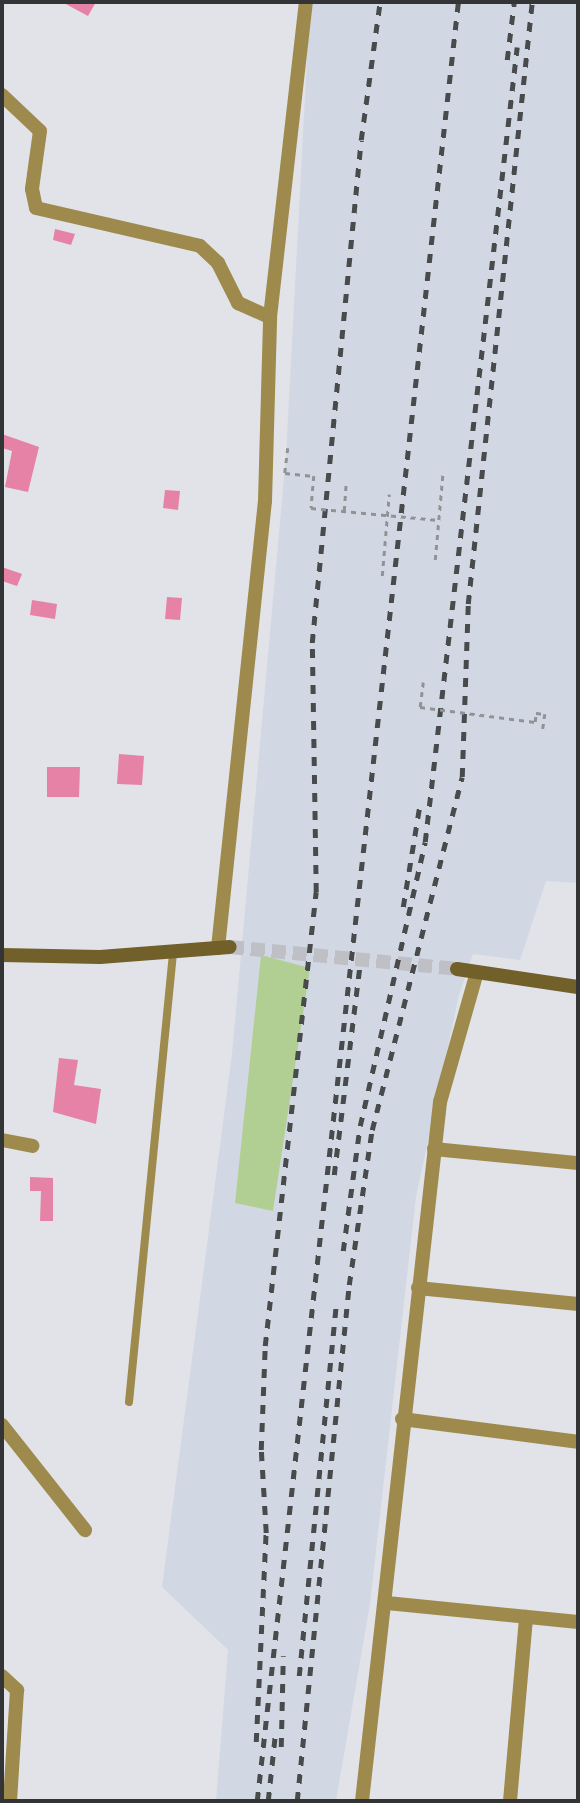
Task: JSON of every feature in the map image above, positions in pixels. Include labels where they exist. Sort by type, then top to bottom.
[{"type":"street","points":[[2,955],[173,953],[224,948],[265,501],[270,317],[306,2]]},
{"type":"street","points":[[2,95],[40,131],[32,189],[36,208],[200,246],[218,263],[238,303],[270,317]]},
{"type":"street","points":[[457,969],[578,987]]},
{"type":"street","points":[[362,1801],[401,1490],[402,1419],[440,1102],[477,972]]},
{"type":"street","points":[[2,1140],[32,1146]]},
{"type":"street","points":[[434,1149],[578,1163]]},
{"type":"street","points":[[418,1288],[578,1304]]},
{"type":"street","points":[[402,1419],[578,1442]]},
{"type":"street","points":[[2,1425],[85,1530]]},
{"type":"street","points":[[387,1603],[578,1622]]},
{"type":"street","points":[[510,1801],[526,1617]]},
{"type":"street","points":[[2,1676],[17,1690],[10,1801]]},
{"type":"lane","points":[[128,1402],[173,953]]},
{"type":"path","points":[[288,448],[285,473],[314,476],[311,508],[438,520]]},
{"type":"path","points":[[435,560],[443,471]]},
{"type":"path","points":[[344,512],[346,482]]},
{"type":"path","points":[[382,576],[389,494]]},
{"type":"path","points":[[423,682],[420,707],[535,722],[536,713],[545,714],[543,729]]},
{"type":"shaded area","points":[[310,2],[578,2],[578,883],[546,881],[520,960],[473,954],[459,995],[416,1197],[370,1604],[336,1801],[216,1801],[228,1650],[162,1587],[232,1054],[286,455]]},
{"type":"green space","points":[[261,955],[310,968],[273,1211],[235,1203]]},
{"type":"building","points":[[62,2],[96,2],[88,16]]},
{"type":"building","points":[[55,229],[75,234],[71,245],[53,240]]},
{"type":"building","points":[[2,434],[39,447],[28,492],[5,487],[12,451],[2,448]]},
{"type":"building","points":[[165,490],[180,491],[178,510],[163,508]]},
{"type":"building","points":[[2,567],[22,574],[17,586],[2,581]]},
{"type":"building","points":[[167,597],[182,598],[180,620],[165,619]]},
{"type":"building","points":[[32,600],[57,604],[55,619],[30,615]]},
{"type":"building","points":[[119,754],[144,756],[142,785],[117,784]]},
{"type":"building","points":[[47,767],[80,767],[79,797],[47,797]]},
{"type":"building","points":[[59,1058],[78,1060],[74,1085],[101,1089],[96,1124],[53,1112]]},
{"type":"building","points":[[30,1177],[53,1178],[53,1221],[40,1221],[41,1191],[30,1191]]},
{"type":"tunnel","points":[[230,947],[457,969]]},
{"type":"railway","points":[[256,1742],[266,1533],[261,1450],[265,1346],[316,892],[312,643],[361,140],[380,2]]},
{"type":"railway","points":[[257,1801],[458,2]]},
{"type":"railway","points":[[507,60],[514,2]]},
{"type":"railway","points":[[297,1801],[349,1285],[372,1130],[462,777],[468,604],[532,2]]},
{"type":"railway","points":[[343,1251],[360,1126],[425,842],[517,47]]},
{"type":"railway","points":[[403,907],[420,803]]},
{"type":"railway","points":[[334,1175],[360,963]]},
{"type":"railway","points":[[299,1676],[336,1307]]},
{"type":"railway","points":[[281,1747],[283,1656]]},
{"type":"railway","points":[[268,1801],[275,1735]]}]
